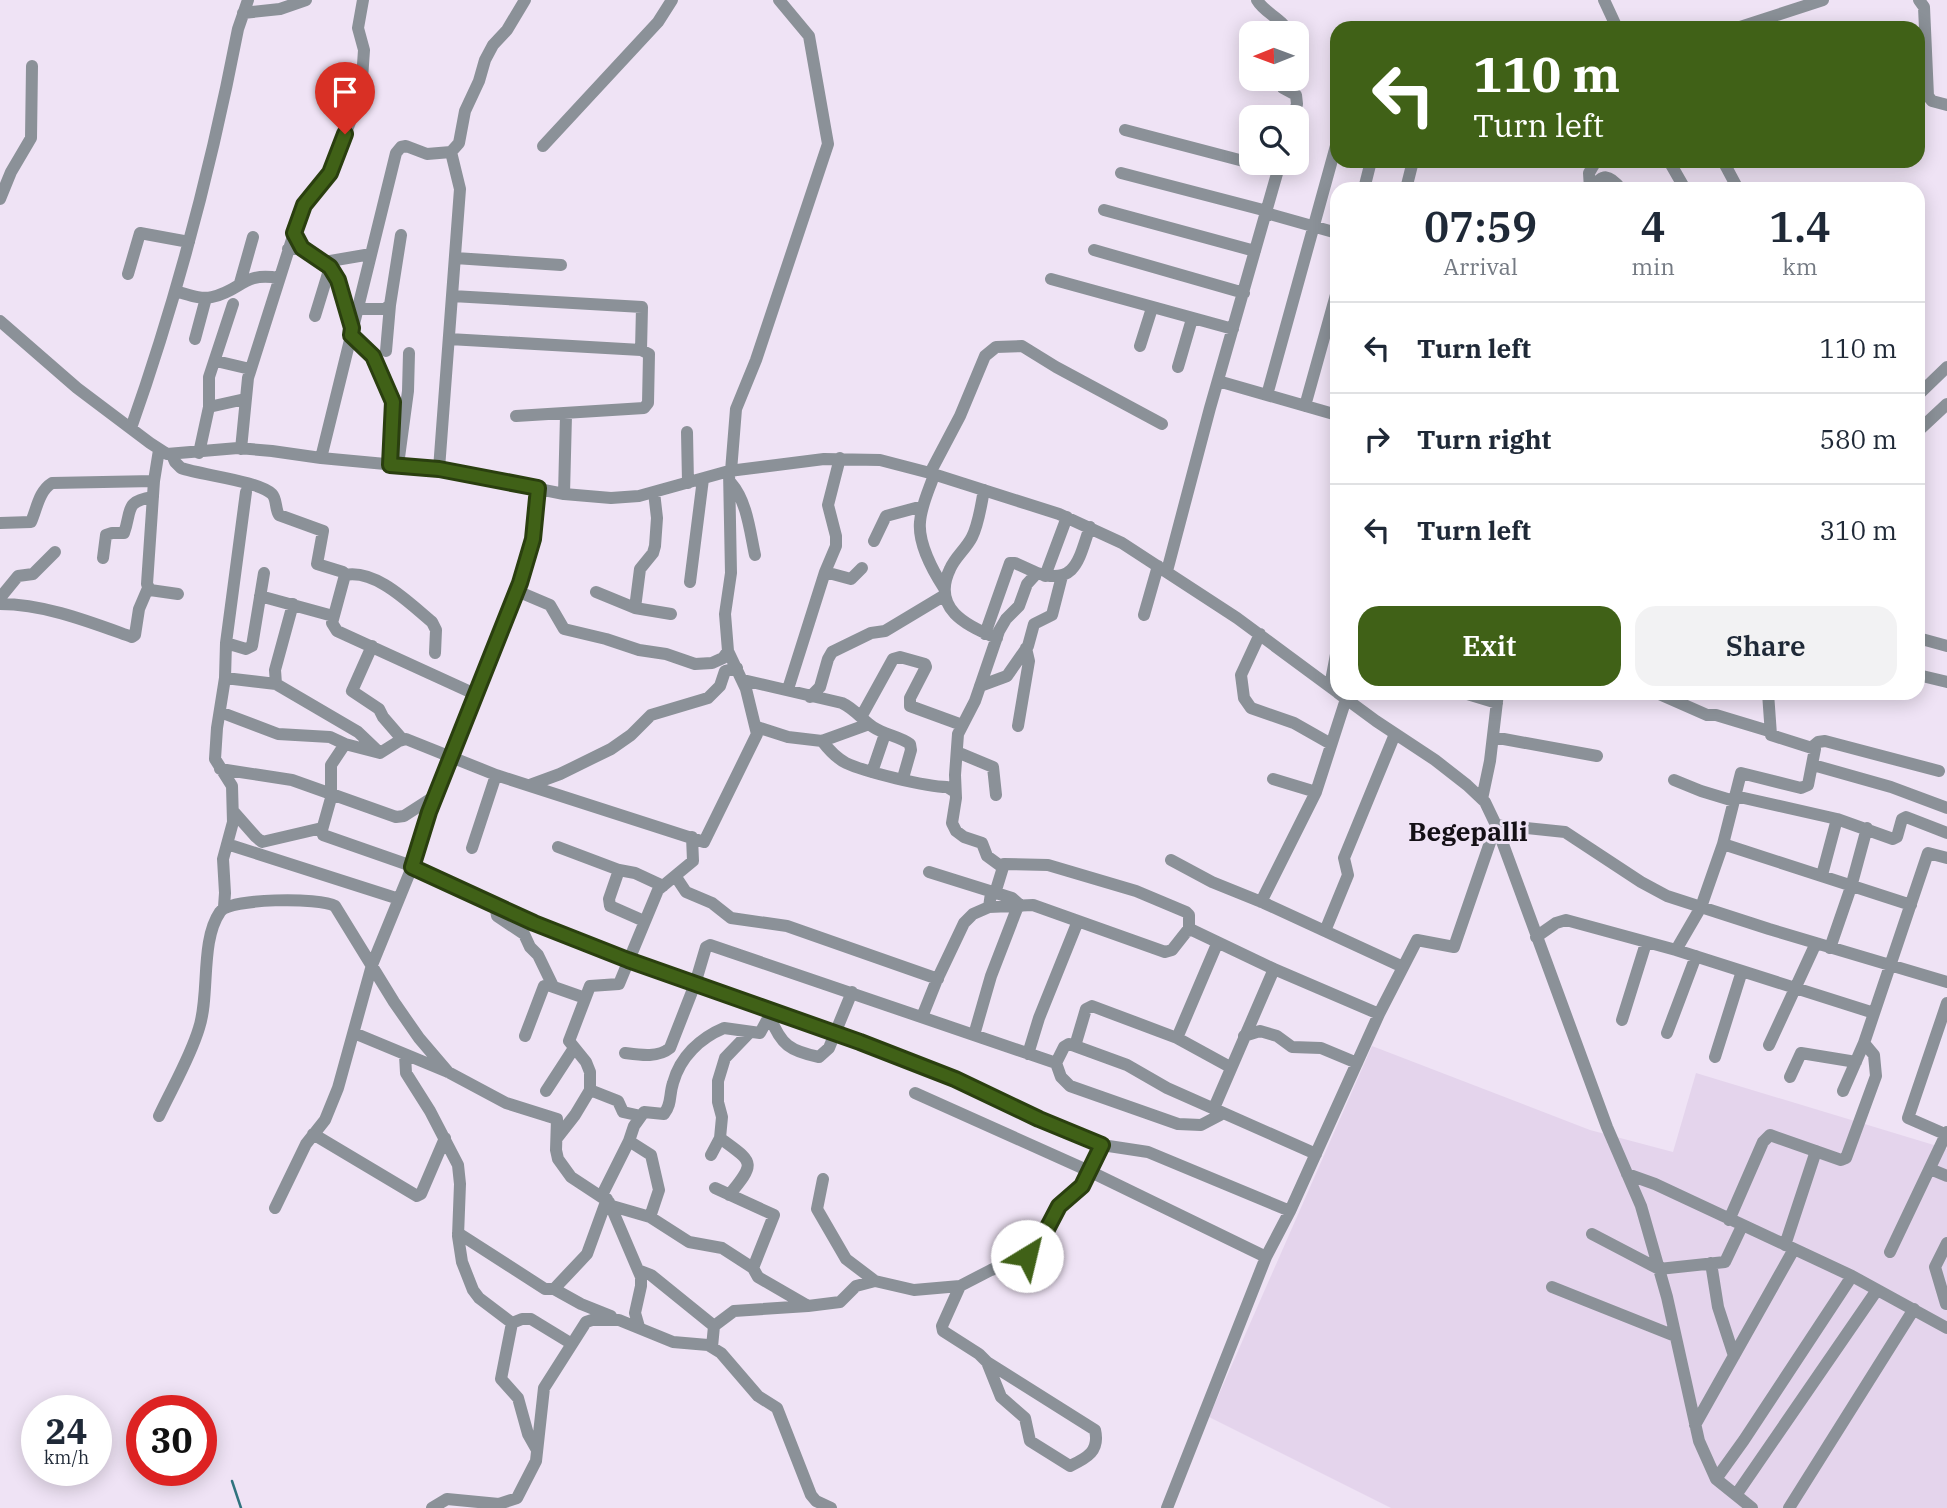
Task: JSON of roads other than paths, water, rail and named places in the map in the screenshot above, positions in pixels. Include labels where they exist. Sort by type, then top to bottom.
[{"type":"street","points":[[131,428],[155,361],[189,242],[248,0]]},
{"type":"street","points":[[243,13],[279,9],[306,0]]},
{"type":"street","points":[[241,449],[250,369],[279,278],[295,249],[294,233],[304,205],[330,173],[361,94],[365,50],[358,28],[363,0]]},
{"type":"street","points":[[321,458],[398,149],[406,146],[426,153],[451,152],[460,142],[465,111],[479,82],[485,60],[493,45],[508,30],[525,0]]},
{"type":"street","points":[[543,146],[658,22],[672,0]]},
{"type":"street","points":[[372,646],[352,691],[377,708],[402,739],[496,775],[704,842],[753,743],[757,727],[728,651],[725,614],[732,573],[730,474],[736,409],[756,360],[828,144],[809,36],[779,0]]},
{"type":"street","points":[[1257,0],[1280,21]]},
{"type":"street","points":[[1604,0],[1614,21]]},
{"type":"street","points":[[1758,21],[1823,0]]},
{"type":"street","points":[[1919,0],[1924,7],[1925,21]]},
{"type":"street","points":[[1925,29],[1928,96],[1932,101],[1947,105]]},
{"type":"street","points":[[0,199],[10,172],[31,138],[32,66]]},
{"type":"street","points":[[1289,91],[1296,95],[1297,105]]},
{"type":"street","points":[[1125,130],[1239,160]]},
{"type":"street","points":[[439,469],[460,189],[451,152]]},
{"type":"street","points":[[1267,395],[1330,166]]},
{"type":"street","points":[[1121,173],[1330,231]]},
{"type":"street","points":[[1144,615],[1162,569],[1276,175]]},
{"type":"street","points":[[1596,182],[1603,177],[1615,182]]},
{"type":"street","points":[[1104,211],[1255,251]]},
{"type":"street","points":[[128,274],[140,233],[189,242]]},
{"type":"street","points":[[386,351],[401,235]]},
{"type":"street","points":[[240,283],[253,237]]},
{"type":"street","points":[[295,249],[327,264],[344,294],[351,332],[373,356],[393,402],[394,465]]},
{"type":"street","points":[[1094,250],[1244,293]]},
{"type":"street","points":[[327,264],[370,254]]},
{"type":"street","points":[[455,258],[561,265]]},
{"type":"street","points":[[315,316],[327,264]]},
{"type":"street","points":[[175,291],[206,298],[255,276],[279,278]]},
{"type":"street","points":[[1051,279],[1233,330]]},
{"type":"street","points":[[452,296],[642,307],[641,350]]},
{"type":"street","points":[[195,339],[206,298]]},
{"type":"street","points":[[199,453],[209,407],[209,377],[233,304]]},
{"type":"street","points":[[357,309],[384,309],[390,305]]},
{"type":"street","points":[[1140,346],[1152,308]]},
{"type":"street","points":[[1305,406],[1330,316]]},
{"type":"street","points":[[1178,366],[1192,319]]},
{"type":"street","points":[[0,321],[77,388],[159,450],[172,454],[241,449],[272,450],[321,458],[439,469],[564,494],[611,498],[639,496],[702,479],[785,462],[840,458],[880,460],[932,474],[1067,517],[1122,543],[1260,634],[1330,687]]},
{"type":"street","points":[[449,339],[641,350],[649,354],[646,407],[566,415],[516,416]]},
{"type":"street","points":[[991,636],[971,628],[949,608],[920,532],[923,506],[932,474],[985,356],[996,346],[1022,346],[1162,424]]},
{"type":"street","points":[[346,354],[365,348]]},
{"type":"street","points":[[394,465],[408,391],[409,353]]},
{"type":"street","points":[[216,360],[250,369]]},
{"type":"street","points":[[1925,388],[1947,367]]},
{"type":"street","points":[[1218,381],[1330,413]]},
{"type":"street","points":[[209,407],[245,399]]},
{"type":"street","points":[[1925,424],[1947,404]]},
{"type":"street","points":[[564,494],[566,415]]},
{"type":"street","points":[[687,432],[688,483]]},
{"type":"street","points":[[0,604],[23,605],[90,621],[132,637],[135,635],[139,608],[148,588],[154,481],[159,450]]},
{"type":"street","points":[[172,454],[174,462],[181,468],[237,480],[273,495],[279,515],[323,531],[317,565],[343,572],[345,575],[359,573],[376,579],[430,620],[436,630],[435,653]]},
{"type":"street","points":[[788,689],[825,572],[836,546],[828,505],[840,458]]},
{"type":"street","points":[[730,474],[755,555]]},
{"type":"street","points":[[690,582],[702,479]]},
{"type":"street","points":[[0,523],[31,522],[41,494],[46,486],[52,483],[154,481]]},
{"type":"street","points":[[275,1208],[306,1144],[326,1118],[338,1088],[372,965],[517,591],[533,539],[538,488]]},
{"type":"street","points":[[810,697],[820,687],[832,652],[874,632],[886,631],[944,592],[951,566],[974,533],[984,490]]},
{"type":"street","points":[[159,1116],[199,1028],[209,947],[215,923],[224,907],[226,893],[223,859],[233,822],[232,784],[215,759],[225,678],[226,643],[246,492]]},
{"type":"street","points":[[635,608],[640,569],[655,546],[657,518],[654,492]]},
{"type":"street","points":[[103,558],[106,535],[124,533],[129,509],[133,503],[138,499],[153,497]]},
{"type":"street","points":[[874,541],[886,516],[923,506]]},
{"type":"street","points":[[991,636],[1019,606],[1027,584],[1041,574],[1067,517]]},
{"type":"street","points":[[1002,867],[988,857],[982,843],[964,837],[956,831],[952,823],[956,798],[954,792],[958,734],[980,686],[1009,565],[1015,563],[1041,574],[1068,575],[1074,568],[1090,527]]},
{"type":"street","points":[[0,598],[18,576],[33,574],[55,552]]},
{"type":"street","points":[[825,572],[851,579],[862,568]]},
{"type":"street","points":[[226,643],[250,648],[264,573]]},
{"type":"street","points":[[345,575],[333,616],[332,623],[337,631],[477,695]]},
{"type":"street","points":[[980,686],[1007,676],[1026,648],[1034,624],[1049,618],[1055,611],[1062,576]]},
{"type":"street","points":[[148,588],[178,594]]},
{"type":"street","points":[[517,591],[551,605],[564,629],[639,650],[666,654],[695,664],[712,663],[723,658],[728,651]]},
{"type":"street","points":[[596,592],[635,608],[671,614]]},
{"type":"street","points":[[260,596],[333,616]]},
{"type":"street","points":[[276,684],[275,670],[293,604]]},
{"type":"street","points":[[1260,634],[1241,675],[1244,698],[1251,708],[1294,723],[1331,744]]},
{"type":"street","points":[[1925,640],[1947,646]]},
{"type":"street","points":[[1018,726],[1029,661],[1026,648]]},
{"type":"street","points":[[757,727],[788,737],[822,741],[865,720],[894,659],[900,657],[925,664],[926,667],[910,698],[910,706],[962,725]]},
{"type":"street","points":[[712,663],[735,673],[852,708],[886,734],[904,740],[911,746],[903,778]]},
{"type":"street","points":[[530,785],[560,774],[611,749],[631,735],[651,715],[708,698],[735,673]]},
{"type":"street","points":[[1925,677],[1947,682]]},
{"type":"street","points":[[225,678],[276,684],[358,732],[380,753]]},
{"type":"street","points":[[1261,902],[1315,792],[1331,744],[1337,700]]},
{"type":"street","points":[[1348,700],[1435,760],[1482,799],[1496,825],[1536,937],[1641,1206],[1699,1441],[1716,1479],[1752,1508]]},
{"type":"street","points":[[1482,799],[1497,700]]},
{"type":"street","points":[[1673,700],[1707,715],[1716,715],[1769,731],[1774,737],[1815,749],[1808,785],[1801,788],[1742,772],[1739,776],[1723,844],[1701,907],[1676,950]]},
{"type":"street","points":[[1768,700],[1769,731]]},
{"type":"street","points":[[220,712],[278,734],[330,737],[380,753],[402,739]]},
{"type":"street","points":[[872,772],[886,734]]},
{"type":"street","points":[[1325,931],[1348,875],[1344,858],[1395,734]]},
{"type":"street","points":[[1493,737],[1597,757]]},
{"type":"street","points":[[822,741],[844,762],[872,772],[947,787],[954,792]]},
{"type":"street","points":[[1812,747],[1825,741],[1939,771]]},
{"type":"street","points":[[345,744],[331,765],[331,794],[322,828],[326,836],[412,867],[628,960],[771,1014],[836,1033],[955,1079],[1102,1145],[1149,1152],[1290,1211]]},
{"type":"street","points":[[957,752],[993,767],[996,794]]},
{"type":"street","points":[[1813,765],[1891,787],[1947,808]]},
{"type":"street","points":[[220,769],[289,780],[396,817],[404,816],[436,796]]},
{"type":"street","points":[[472,848],[496,775]]},
{"type":"street","points":[[1273,779],[1315,792]]},
{"type":"street","points":[[1674,780],[1701,791],[1837,819],[1895,838],[1903,818],[1906,817],[1947,833]]},
{"type":"street","points":[[233,811],[262,842],[322,828]]},
{"type":"street","points":[[1822,875],[1837,819]]},
{"type":"street","points":[[1496,825],[1565,832],[1641,883],[1667,895],[1830,948],[1947,982]]},
{"type":"street","points":[[1167,1508],[1266,1257],[1290,1211],[1379,1014],[1417,940],[1454,947],[1496,825]]},
{"type":"street","points":[[1830,948],[1867,828]]},
{"type":"street","points":[[556,1138],[575,1115],[590,1090],[590,1070],[569,1041],[591,984],[618,984],[644,920],[663,886],[694,859],[692,837]]},
{"type":"street","points":[[227,844],[399,899]]},
{"type":"street","points":[[1723,844],[1911,905]]},
{"type":"street","points":[[558,847],[619,870],[635,873],[663,886]]},
{"type":"street","points":[[1843,1091],[1864,1043],[1927,853],[1947,858]]},
{"type":"street","points":[[1171,860],[1212,882],[1404,967]]},
{"type":"street","points":[[922,1017],[964,923],[973,914],[989,907],[1033,905],[1165,953],[1189,930],[1188,913],[1136,891],[1045,865],[1004,864],[996,890],[991,893],[989,907]]},
{"type":"street","points":[[619,870],[609,899],[610,906],[644,920]]},
{"type":"street","points":[[929,872],[1012,898],[1019,906]]},
{"type":"street","points":[[676,877],[686,892],[714,904],[731,918],[787,926],[937,979]]},
{"type":"street","points":[[224,907],[283,900],[328,902],[337,908],[419,1038],[448,1072]]},
{"type":"street","points":[[495,905],[498,916],[524,934],[553,986]]},
{"type":"street","points":[[974,1035],[991,976],[1019,906]]},
{"type":"street","points":[[1536,937],[1556,923],[1566,920],[1696,956],[1874,1013]]},
{"type":"street","points":[[1028,1054],[1039,1018],[1078,921]]},
{"type":"street","points":[[1189,930],[1379,1014]]},
{"type":"street","points":[[1622,1020],[1646,943]]},
{"type":"street","points":[[1769,1045],[1816,943]]},
{"type":"street","points":[[1177,1038],[1217,944]]},
{"type":"street","points":[[625,1054],[645,1056],[669,1050],[709,945],[1056,1063]]},
{"type":"street","points":[[1667,1033],[1696,956]]},
{"type":"street","points":[[1274,969],[1230,1067],[1218,1111],[1201,1125],[1175,1124],[1067,1085],[1060,1077],[1056,1063],[1065,1046],[1075,1046],[1132,1068],[1167,1088],[1218,1111],[1316,1154]]},
{"type":"street","points":[[1715,1057],[1742,971]]},
{"type":"street","points":[[525,1036],[542,988],[546,985],[585,998]]},
{"type":"street","points":[[771,1014],[780,1039],[795,1050],[817,1057],[828,1050],[852,992]]},
{"type":"street","points":[[1890,1252],[1947,1134],[1908,1118],[1947,1003]]},
{"type":"street","points":[[1075,1046],[1086,1009],[1091,1006],[1177,1038],[1230,1067]]},
{"type":"street","points":[[555,1289],[587,1254],[634,1126],[646,1112],[665,1113],[670,1105],[674,1080],[694,1046],[724,1028],[749,1033],[762,1032],[771,1014]]},
{"type":"street","points":[[1244,1036],[1259,1031],[1278,1036],[1292,1047],[1318,1047],[1357,1063]]},
{"type":"street","points":[[354,1033],[448,1072],[496,1099],[557,1119],[557,1156],[568,1174],[607,1200],[650,1217],[689,1242],[722,1248],[752,1268],[758,1277],[808,1306]]},
{"type":"street","points":[[711,1155],[720,1138],[722,1119],[718,1102],[718,1079],[726,1054],[749,1033]]},
{"type":"street","points":[[1729,1220],[1765,1139],[1773,1135],[1841,1160],[1846,1158],[1876,1076],[1874,1055],[1864,1043]]},
{"type":"street","points":[[546,1091],[574,1048]]},
{"type":"street","points":[[1790,1077],[1800,1055],[1804,1053],[1856,1062]]},
{"type":"street","points":[[405,1055],[406,1073],[455,1156],[459,1172],[458,1233],[462,1262],[475,1294],[512,1323]]},
{"type":"street","points":[[590,1090],[618,1101],[624,1112],[641,1116]]},
{"type":"street","points":[[915,1093],[1089,1171],[1266,1257]]},
{"type":"street","points":[[313,1134],[417,1196],[421,1194],[445,1138]]},
{"type":"street","points":[[720,1138],[746,1157],[748,1163],[746,1175],[729,1195]]},
{"type":"street","points":[[629,1141],[648,1153],[654,1161],[659,1190],[650,1217]]},
{"type":"street","points":[[823,1179],[817,1211],[827,1223],[836,1246],[846,1259],[875,1281],[914,1290],[960,1286],[988,1271],[1027,1256],[1047,1229],[1059,1206],[1082,1186],[1102,1145]]},
{"type":"street","points":[[1695,1425],[1734,1356],[1789,1247],[1816,1151]]},
{"type":"street","points":[[1930,1169],[1947,1176]]},
{"type":"street","points":[[1627,1174],[1655,1184],[1852,1276],[1941,1325],[1947,1303],[1935,1267],[1947,1243]]},
{"type":"street","points":[[715,1188],[774,1215],[752,1268]]},
{"type":"street","points":[[607,1200],[642,1283],[635,1313],[639,1328]]},
{"type":"street","points":[[1592,1234],[1658,1269],[1725,1262],[1742,1226]]},
{"type":"street","points":[[458,1233],[545,1289],[555,1289],[582,1305],[673,1342],[705,1344],[723,1355],[758,1396],[777,1408],[811,1495],[816,1501],[831,1508]]},
{"type":"street","points":[[1711,1263],[1717,1303],[1734,1356]]},
{"type":"street","points":[[638,1270],[652,1275],[714,1326]]},
{"type":"street","points":[[1716,1479],[1852,1276]]},
{"type":"street","points":[[712,1347],[714,1326],[734,1311],[840,1302],[856,1286],[875,1281]]},
{"type":"street","points":[[960,1286],[943,1331],[1095,1430],[1096,1446],[1093,1453],[1070,1466],[1032,1442],[1025,1418],[999,1395],[987,1362]]},
{"type":"street","points":[[1552,1287],[1675,1336]]},
{"type":"street","points":[[1737,1495],[1877,1290]]},
{"type":"street","points":[[432,1508],[447,1499],[499,1504],[514,1500],[519,1495],[533,1467],[537,1450],[543,1391],[589,1321],[612,1318],[621,1313],[639,1294]]},
{"type":"street","points":[[1789,1508],[1914,1309]]},
{"type":"street","points":[[512,1323],[531,1319],[572,1345]]},
{"type":"street","points":[[512,1323],[501,1380],[519,1398],[528,1434],[537,1450]]},
{"type":"waterway","points":[[232,1481],[241,1508]]},
{"type":"district","name":"Begepalli","points":[[1468,831]]}]
